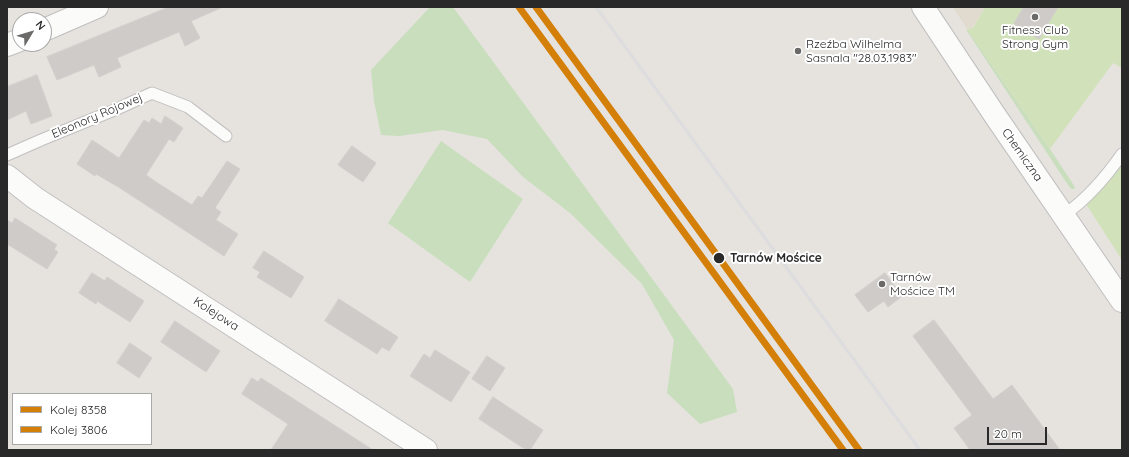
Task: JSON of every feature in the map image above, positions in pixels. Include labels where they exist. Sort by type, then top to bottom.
[{"type":"street","points":[[52,27],[98,7]]},
{"type":"street","name":"Chemiczna","points":[[923,7],[998,120],[1122,301]]},
{"type":"street","name":"Kolejowa","points":[[7,176],[35,198],[426,450]]},
{"type":"lane","name":"Eleonory Rojowej","points":[[7,155],[117,109],[152,92],[188,107],[226,136]]},
{"type":"lane","points":[[1064,216],[1087,196],[1115,165],[1122,154]]},
{"type":"shaded area","points":[[953,7],[985,7],[972,28],[967,29]]},
{"type":"green space","points":[[430,7],[453,7],[733,389],[737,412],[700,424],[667,393],[674,340],[642,284],[570,213],[523,177],[487,139],[443,130],[399,136],[381,135],[374,101],[371,70]]},
{"type":"green space","points":[[985,7],[1122,7],[1122,68],[1113,63],[1050,149],[967,29],[973,28]]},
{"type":"green space","points":[[967,29],[1050,149],[1075,187],[1074,189],[1071,189],[1066,182]]},
{"type":"green space","points":[[441,141],[523,199],[470,282],[388,223]]},
{"type":"green space","points":[[1122,156],[1122,260],[1086,204]]},
{"type":"building","points":[[169,7],[223,7],[191,21],[200,38],[185,46],[179,32],[117,58],[121,67],[99,77],[94,65],[57,80],[47,57]]},
{"type":"building","name":"Fitness Club Strong Gym","points":[[1024,7],[1058,7],[1039,39],[1014,24]]},
{"type":"building","points":[[37,75],[52,116],[31,124],[26,111],[7,120],[7,87]]},
{"type":"building","points":[[165,116],[183,128],[174,142],[169,139],[146,175],[192,205],[198,196],[202,198],[227,161],[240,169],[215,208],[221,212],[216,220],[238,234],[224,256],[120,188],[96,174],[95,176],[77,164],[92,140],[119,158],[144,120],[149,123],[152,118],[161,124]]},
{"type":"building","points":[[352,146],[376,163],[363,182],[338,165]]},
{"type":"building","points":[[15,218],[57,245],[54,249],[58,252],[47,269],[7,244],[7,220],[12,223]]},
{"type":"building","points":[[264,251],[304,277],[291,298],[257,277],[260,272],[253,268]]},
{"type":"building","points":[[92,273],[105,281],[107,277],[144,301],[130,322],[97,301],[96,304],[79,293]]},
{"type":"building","name":"Tarnów Mościce TM","points":[[885,273],[902,296],[888,307],[884,301],[868,312],[855,295]]},
{"type":"building","points":[[339,299],[398,337],[389,351],[382,347],[377,354],[325,321]]},
{"type":"building","points":[[934,320],[993,399],[1012,385],[1060,450],[970,450],[954,428],[972,415],[913,336]]},
{"type":"building","points":[[175,321],[220,351],[206,372],[161,342]]},
{"type":"building","points":[[130,343],[152,358],[139,378],[117,363]]},
{"type":"building","points":[[435,350],[470,372],[451,402],[410,376],[424,354],[430,358]]},
{"type":"building","points":[[487,356],[505,368],[490,391],[472,379]]},
{"type":"building","points":[[252,378],[258,382],[261,378],[373,450],[271,450],[288,424],[242,394]]},
{"type":"building","points":[[493,397],[543,430],[530,450],[520,446],[479,419]]},
{"type":"railway","points":[[596,7],[920,450]]},
{"type":"rail line","name":"8358","points":[[519,7],[843,450]]},
{"type":"rail line","name":"3806","points":[[536,7],[859,450]]},
{"type":"place","name":"Fitness Club Strong Gym","points":[[1035,17]]},
{"type":"place","name":"Rzeźba Wilhelma Sasnala \"28.03.1983\"","points":[[798,51]]},
{"type":"place","name":"Tarnów Mościce","points":[[719,258]]},
{"type":"place","name":"Tarnów Mościce TM","points":[[882,284]]}]
